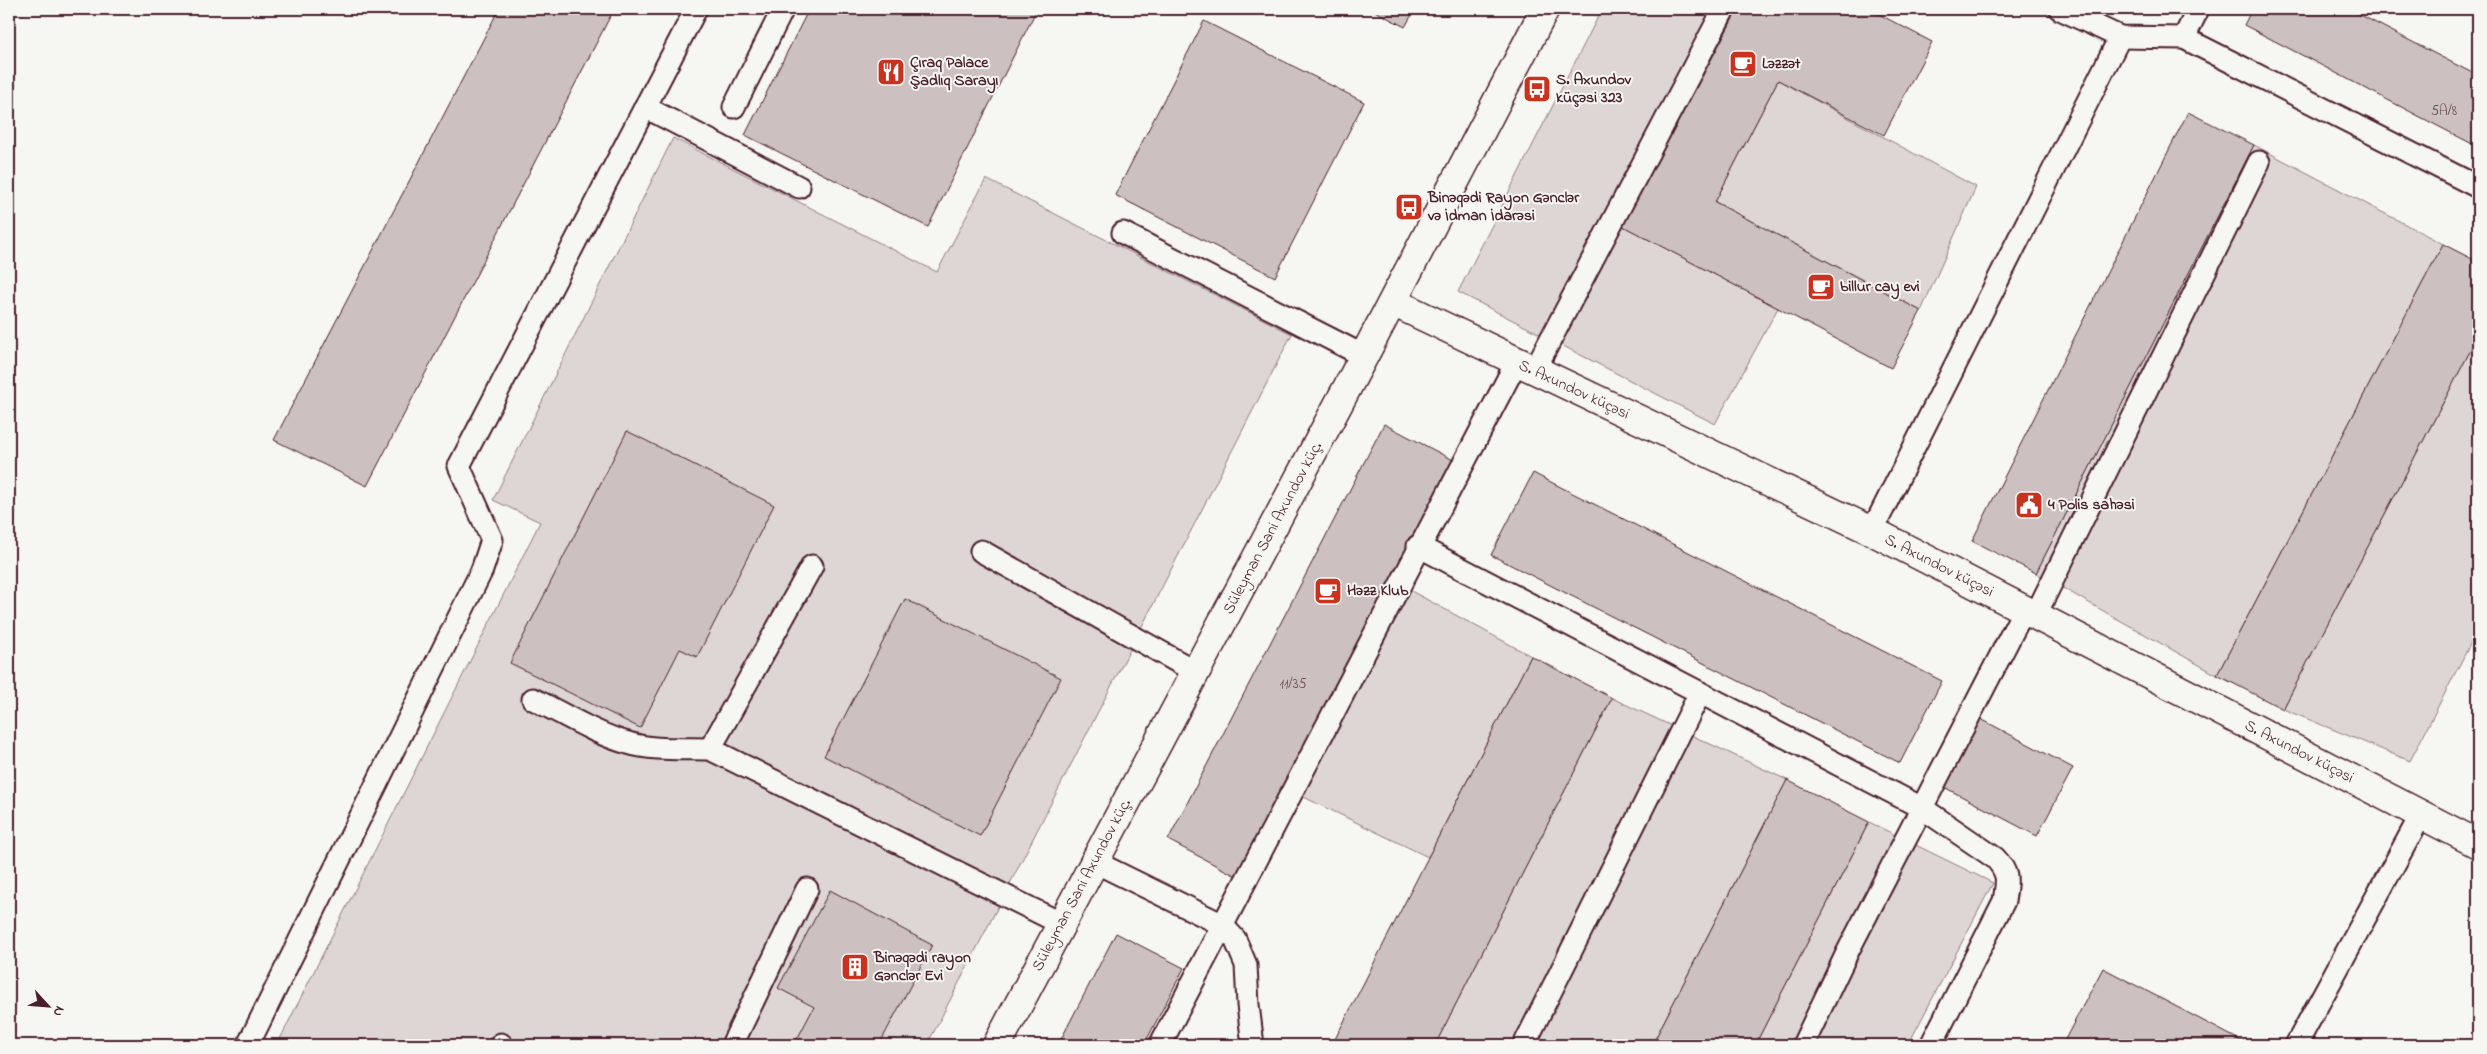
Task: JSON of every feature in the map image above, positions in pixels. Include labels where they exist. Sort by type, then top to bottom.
[{"type":"street","name":"Süleyman Sani Axundov küç.","points":[[996,1045],[1393,302],[1545,9]]},
{"type":"street","name":"S. Axundov küçəsi","points":[[1393,302],[1525,367],[1872,531],[2478,844]]},
{"type":"lane","points":[[248,1045],[482,570],[492,540],[459,466],[696,9]]},
{"type":"lane","points":[[734,107],[783,9]]},
{"type":"lane","points":[[1160,1045],[1418,546],[1525,367],[1724,9]]},
{"type":"lane","points":[[2060,9],[2120,37],[2184,38],[2478,187]]},
{"type":"lane","points":[[2184,38],[2198,9]]},
{"type":"lane","points":[[1872,531],[2120,37]]},
{"type":"lane","points":[[645,107],[799,187]]},
{"type":"lane","points":[[1803,1045],[1848,951],[1922,808],[2030,613],[2259,162]]},
{"type":"lane","points":[[1123,233],[1364,356]]},
{"type":"lane","points":[[1418,546],[1922,808],[1995,858],[2004,868],[2008,881],[2004,901],[1931,1045]]},
{"type":"lane","points":[[981,551],[1196,672]]},
{"type":"lane","points":[[710,749],[812,566]]},
{"type":"lane","points":[[1524,1045],[1700,693]]},
{"type":"lane","points":[[533,699],[587,726],[629,744],[656,748],[710,749],[1062,924]]},
{"type":"lane","points":[[2296,1045],[2421,815]]},
{"type":"lane","points":[[1095,862],[1221,924],[1235,939],[1246,965],[1248,1005],[1254,1045]]},
{"type":"lane","points":[[732,1045],[807,889]]},
{"type":"shaded area","points":[[1602,9],[1738,9],[1623,226],[1778,308],[1715,424],[1458,292]]},
{"type":"shaded area","points":[[1778,80],[1976,187],[1921,311],[1715,202]]},
{"type":"shaded area","points":[[673,138],[937,272],[986,179],[1292,334],[927,1045],[277,1045],[540,522],[493,500]]},
{"type":"shaded area","points":[[2254,145],[2443,244],[2217,675],[2036,573]]},
{"type":"shaded area","points":[[2478,336],[2478,629],[2410,761],[2283,709]]},
{"type":"shaded area","points":[[1391,580],[1531,656],[1428,857],[1283,787]]},
{"type":"shaded area","points":[[1612,698],[1787,780],[1652,1045],[1435,1045]]},
{"type":"shaded area","points":[[1869,822],[1993,883],[1908,1045],[1755,1045]]},
{"type":"building","points":[[499,9],[614,9],[367,486],[274,440]]},
{"type":"building","name":"Çıraq Palace Şadlıq Sarayı","points":[[809,9],[1037,9],[928,227],[745,135]]},
{"type":"building","points":[[1371,9],[1415,9],[1405,27]]},
{"type":"building","points":[[1738,9],[1869,9],[1932,42],[1884,135],[1778,80],[1715,202],[1921,311],[1891,368],[1623,226]]},
{"type":"building","points":[[2252,9],[2349,9],[2478,76],[2478,147],[2244,25]]},
{"type":"building","points":[[1204,21],[1364,102],[1275,277],[1115,195]]},
{"type":"building","points":[[2188,112],[2254,145],[2036,573],[1972,541]]},
{"type":"building","points":[[2443,244],[2478,262],[2478,336],[2283,709],[2217,675]]},
{"type":"building","points":[[1384,424],[1453,460],[1236,876],[1168,840]]},
{"type":"building","points":[[627,431],[774,505],[697,657],[680,649],[640,728],[510,663]]},
{"type":"building","points":[[1533,473],[1942,681],[1900,763],[1491,555]]},
{"type":"building","points":[[905,599],[1061,678],[980,836],[824,756]]},
{"type":"building","points":[[1531,656],[1612,698],[1435,1045],[1332,1045]]},
{"type":"building","points":[[1979,718],[2073,768],[2037,836],[1942,786]]},
{"type":"building","points":[[2478,758],[2478,769],[2474,767]]},
{"type":"building","points":[[1787,780],[1869,822],[1755,1045],[1652,1045]]},
{"type":"building","name":"Binəqədi rayon Gənclər Evi","points":[[830,890],[932,945],[879,1045],[794,1045],[814,1007],[778,988]]},
{"type":"building","points":[[1116,933],[1184,968],[1144,1045],[1058,1045]]},
{"type":"building","points":[[2103,968],[2249,1045],[2062,1045]]},
{"type":"place","name":"Ləzzət","points":[[1743,64]]},
{"type":"place","name":"Çıraq Palace Şadlıq Sarayı","points":[[891,72]]},
{"type":"place","name":"S. Axundov küçəsi 323","points":[[1537,89]]},
{"type":"place","name":"Binəqədi Rayon Gənclər və İdman İdarəsi","points":[[1409,207]]},
{"type":"place","name":"billur cay evi","points":[[1821,287]]},
{"type":"place","name":"4 Polis sahəsi","points":[[2029,505]]},
{"type":"place","name":"Həzz Klub","points":[[1328,591]]},
{"type":"place","name":"Binəqədi rayon Gənclər Evi","points":[[855,967]]}]
